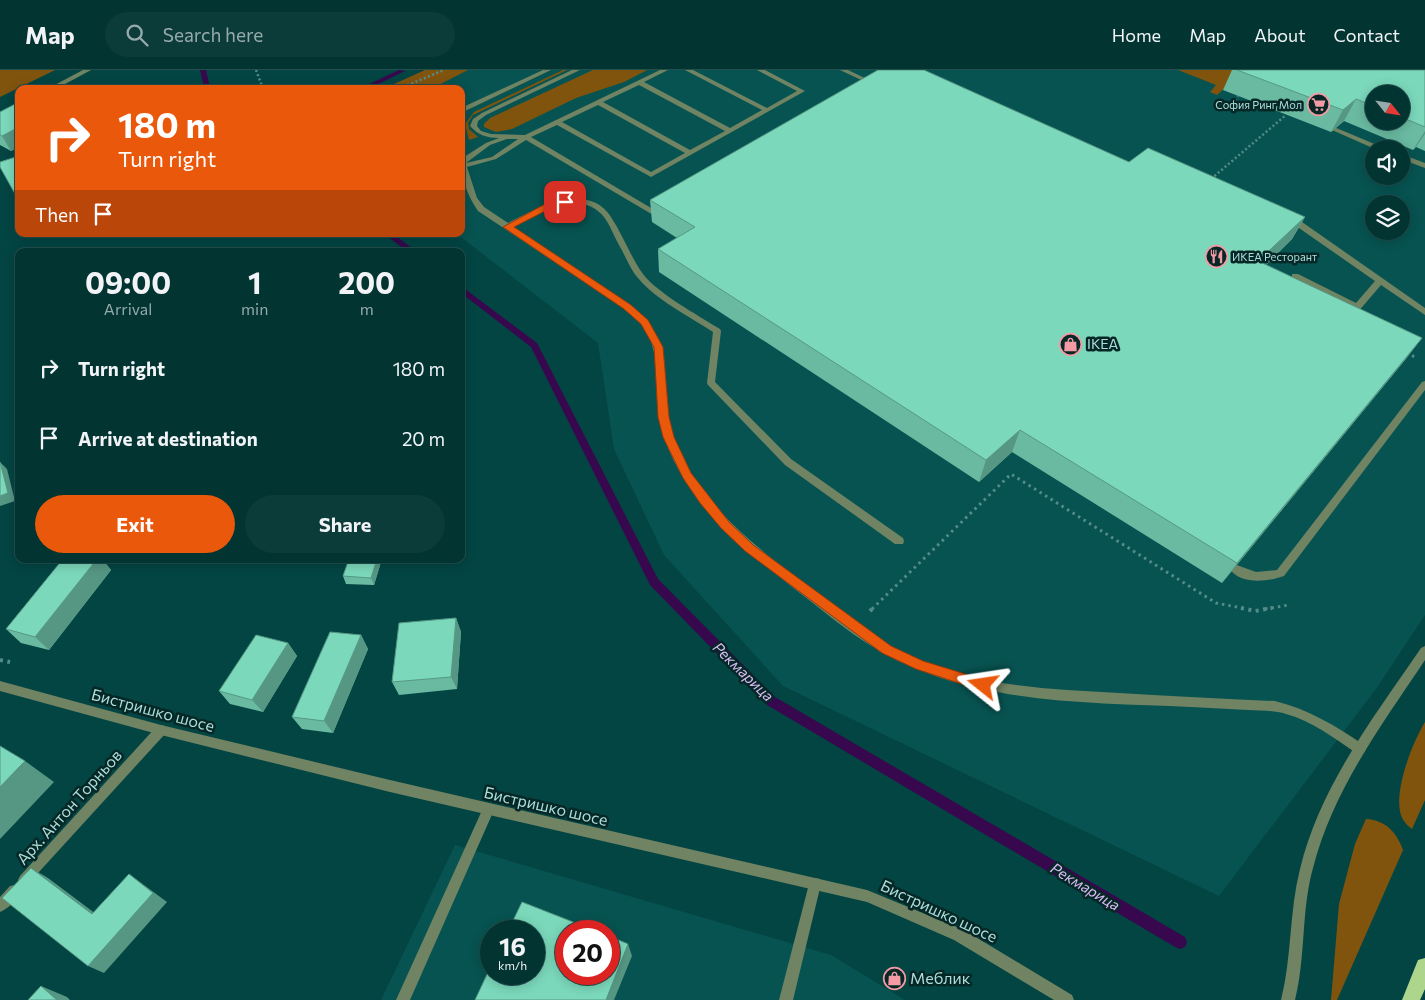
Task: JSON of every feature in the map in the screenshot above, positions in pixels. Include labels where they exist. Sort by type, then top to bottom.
[{"type":"highway","points":[[1412,1000],[1425,967]]},
{"type":"street","points":[[58,85],[88,70]]},
{"type":"street","points":[[465,109],[548,70]]},
{"type":"street","points":[[510,138],[479,132],[474,124],[479,117],[496,107],[577,70]]},
{"type":"street","points":[[465,162],[494,158],[526,137],[665,70]]},
{"type":"street","points":[[688,70],[767,110]]},
{"type":"street","points":[[557,122],[651,176],[802,91],[760,70]]},
{"type":"street","points":[[843,70],[882,88]]},
{"type":"street","points":[[639,82],[730,131]]},
{"type":"street","points":[[598,102],[690,153]]},
{"type":"street","points":[[1334,129],[1365,142]]},
{"type":"street","points":[[465,161],[488,144],[510,138],[526,137],[660,217]]},
{"type":"street","points":[[1410,160],[1425,164]]},
{"type":"street","points":[[465,169],[475,204],[628,307],[644,322],[659,347],[663,417],[668,437],[676,456],[704,500],[725,525],[749,548],[886,649],[920,666],[997,689],[1042,694],[1275,706],[1296,710],[1319,722],[1360,749]]},
{"type":"street","points":[[507,227],[550,205],[565,202],[592,204],[601,209],[607,216],[640,276],[656,291],[717,331],[710,383],[788,462],[899,541]]},
{"type":"street","points":[[1278,210],[1425,312]]},
{"type":"street","points":[[1294,276],[1358,307]]},
{"type":"street","points":[[1348,317],[1380,281]]},
{"type":"street","points":[[1234,568],[1248,576],[1264,578],[1280,573],[1420,399],[1425,384]]},
{"type":"street","points":[[1288,1000],[1295,975],[1298,913],[1306,870],[1318,826],[1334,790],[1425,651]]},
{"type":"street","name":"Бистришко шосе","points":[[0,686],[161,730],[488,810],[867,896],[922,917],[999,957],[1067,1000]]},
{"type":"street","name":"Арх. Антон Торньов","points":[[0,906],[161,730]]},
{"type":"street","points":[[404,1000],[488,810]]},
{"type":"street","points":[[786,1000],[815,884]]},
{"type":"path","points":[[256,70],[262,85]]},
{"type":"path","points":[[408,85],[444,70]]},
{"type":"path","points":[[1230,108],[1238,96]]},
{"type":"path","points":[[1208,182],[1286,115]]},
{"type":"path","points":[[1400,350],[1415,357]]},
{"type":"path","points":[[868,614],[1011,474],[1216,603],[1255,611],[1289,605]]},
{"type":"path","points":[[0,660],[10,662]]},
{"type":"shaded area","points":[[0,70],[55,70],[24,85],[15,85],[15,90],[0,97]]},
{"type":"shaded area","points":[[425,70],[468,70],[439,85],[392,85]]},
{"type":"shaded area","points":[[468,70],[1425,70],[1425,615],[1376,689],[1219,896],[783,686],[664,555],[614,449],[598,343],[461,237],[465,237],[465,85],[439,85]]},
{"type":"shaded area","points":[[563,70],[567,70],[473,115],[468,123],[469,129],[478,137],[469,140],[465,124],[474,112]]},
{"type":"shaded area","points":[[593,70],[647,70],[624,82],[576,98],[512,129],[496,132],[484,127],[484,124],[490,118]]},
{"type":"shaded area","points":[[1178,70],[1245,70],[1217,95],[1210,92],[1216,85]]},
{"type":"shaded area","points":[[1425,722],[1425,800],[1412,829],[1404,821],[1400,811],[1399,799],[1409,756]]},
{"type":"shaded area","points":[[1366,819],[1379,822],[1390,828],[1398,838],[1403,850],[1337,1000],[1331,1000],[1339,904],[1355,844]]},
{"type":"shaded area","points":[[455,845],[831,955],[905,1000],[381,1000]]},
{"type":"building","name":"IKEA","points":[[878,70],[924,70],[1129,162],[1148,148],[1305,217],[1258,261],[1422,338],[1237,563],[1020,430],[986,460],[658,249],[695,227],[650,200]]},
{"type":"building","points":[[1237,70],[1425,70],[1425,127],[1410,121],[1410,85],[1365,85],[1365,102],[1356,99],[1343,110]]},
{"type":"building","points":[[15,104],[15,129],[2,136],[0,135],[0,112]]},
{"type":"building","points":[[15,157],[15,194],[0,167],[0,162]]},
{"type":"building","points":[[0,462],[8,493],[0,496]]},
{"type":"building","points":[[60,563],[94,563],[35,637],[6,629]]},
{"type":"building","points":[[348,563],[376,563],[371,578],[343,576]]},
{"type":"building","points":[[456,618],[451,677],[392,682],[399,623]]},
{"type":"building","points":[[330,632],[361,635],[324,721],[292,717]]},
{"type":"building","points":[[256,635],[288,643],[252,700],[219,691]]},
{"type":"building","points":[[0,746],[25,761],[0,787]]},
{"type":"building","points":[[31,868],[92,914],[129,874],[153,893],[88,966],[2,898]]},
{"type":"building","points":[[522,902],[568,920],[555,920],[555,985],[612,985],[606,1000],[475,1000],[482,985],[545,985],[545,920],[513,920]]},
{"type":"building","points":[[620,941],[628,944],[620,964]]},
{"type":"building","points":[[41,986],[57,1000],[28,1000]]},
{"type":"waterway","name":"Рекмарица","points":[[203,70],[207,85]]},
{"type":"waterway","points":[[371,85],[402,71]]},
{"type":"waterway","name":"Рекмарица","points":[[392,237],[408,248]]},
{"type":"waterway","name":"Рекмарица","points":[[465,292],[534,345],[654,582],[771,701],[1180,942]]},
{"type":"place","name":"София Ринг Мол","points":[[1318,105]]},
{"type":"place","name":"ИКЕА Ресторант","points":[[1216,257]]},
{"type":"place","name":"IKEA","points":[[1071,344]]},
{"type":"place","name":"Меблик","points":[[894,978]]},
{"type":"route","points":[[565,202],[538,210],[507,227],[628,307],[644,322],[659,347],[663,417],[668,437],[686,475],[725,525],[749,548],[854,628],[886,649],[920,666],[983,685]]}]
